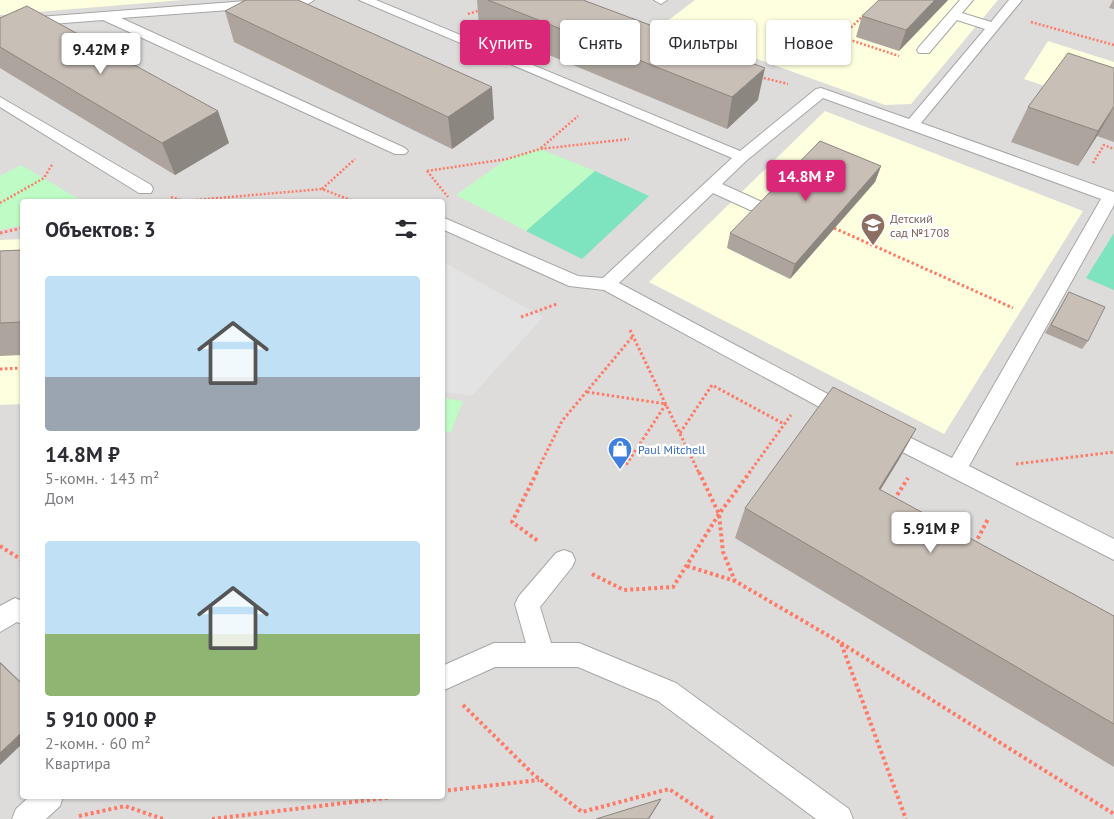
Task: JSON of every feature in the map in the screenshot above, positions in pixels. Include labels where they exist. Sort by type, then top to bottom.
[{"type":"lane","points":[[0,24],[308,0]]},
{"type":"lane","points":[[365,0],[439,29],[742,157]]},
{"type":"lane","points":[[924,50],[967,0]]},
{"type":"lane","points":[[911,125],[1016,0]]},
{"type":"lane","points":[[954,15],[993,27]]},
{"type":"lane","points":[[105,16],[400,152]]},
{"type":"lane","points":[[607,284],[742,157],[821,92],[1113,197],[957,469]]},
{"type":"lane","points":[[0,101],[145,189]]},
{"type":"lane","points":[[712,186],[756,206]]},
{"type":"lane","points":[[445,223],[575,282],[607,284],[922,454],[957,469],[1114,550]]},
{"type":"lane","points":[[542,655],[527,604],[564,560]]},
{"type":"lane","points":[[0,622],[15,609],[20,612]]},
{"type":"lane","points":[[449,689],[494,655],[580,655],[667,692],[840,819]]},
{"type":"lane","points":[[26,819],[47,799]]},
{"type":"path","points":[[439,29],[459,16],[484,9]]},
{"type":"path","points":[[866,12],[841,37],[914,61],[924,50]]},
{"type":"path","points":[[1004,15],[1114,45]]},
{"type":"path","points":[[753,73],[761,77],[821,92]]},
{"type":"path","points":[[540,149],[602,97]]},
{"type":"path","points":[[427,171],[507,159],[540,149],[684,132]]},
{"type":"path","points":[[0,203],[44,178],[65,141]]},
{"type":"path","points":[[322,188],[376,141]]},
{"type":"path","points":[[205,199],[322,188],[348,199]]},
{"type":"path","points":[[0,233],[20,228]]},
{"type":"path","points":[[834,228],[1041,320]]},
{"type":"path","points":[[629,328],[719,514],[723,552],[736,581]]},
{"type":"path","points":[[633,336],[562,420],[512,522],[564,560],[624,590],[673,587],[719,514],[808,392]]},
{"type":"path","points":[[0,369],[20,368]]},
{"type":"path","points":[[680,433],[712,385],[784,424]]},
{"type":"path","points":[[586,392],[666,404]]},
{"type":"path","points":[[626,465],[666,404]]},
{"type":"path","points":[[1015,464],[1103,455],[1114,452]]},
{"type":"path","points":[[891,504],[922,454]]},
{"type":"path","points":[[972,550],[1002,492]]},
{"type":"path","points":[[0,546],[20,559]]},
{"type":"path","points":[[687,566],[736,581],[841,643],[1114,814]]},
{"type":"path","points":[[841,643],[906,819]]},
{"type":"path","points":[[449,689],[540,780],[582,812],[669,789],[714,819]]},
{"type":"path","points":[[445,791],[540,780]]},
{"type":"path","points":[[212,819],[377,799]]},
{"type":"path","points":[[74,817],[125,806],[163,819]]},
{"type":"shaded area","points":[[0,0],[1114,0],[1114,819],[0,819]]},
{"type":"shaded area","points":[[0,0],[183,0],[0,15]]},
{"type":"shaded area","points":[[695,0],[998,0],[911,104],[885,105],[774,65],[851,65],[851,20],[766,20],[766,62],[756,59],[756,20],[669,20]]},
{"type":"shaded area","points":[[1048,41],[1114,62],[1114,109],[1024,79]]},
{"type":"shaded area","name":"Детский сад №1708","points":[[825,111],[1083,211],[944,434],[649,282]]},
{"type":"shaded area","points":[[20,239],[20,404],[0,405],[0,240]]},
{"type":"shaded area","points":[[445,263],[543,317],[472,396],[445,392]]},
{"type":"green space","points":[[540,149],[595,171],[526,231],[456,195],[507,159]]},
{"type":"green space","points":[[21,165],[79,199],[20,199],[20,225],[0,230],[0,176]]},
{"type":"green space","points":[[595,171],[649,196],[582,259],[526,231]]},
{"type":"green space","points":[[1114,233],[1114,290],[1086,278]]},
{"type":"green space","points":[[445,398],[463,401],[451,432],[445,432]]},
{"type":"building","points":[[246,0],[298,0],[492,87],[448,117],[225,11]]},
{"type":"building","points":[[488,0],[583,0],[637,20],[560,20],[560,29],[550,25],[550,20],[538,20]]},
{"type":"building","points":[[879,0],[935,0],[906,30],[862,16]]},
{"type":"building","points":[[27,6],[218,111],[162,143],[0,47],[0,18]]},
{"type":"building","points":[[640,21],[650,25],[650,64],[640,60]]},
{"type":"building","points":[[1068,53],[1114,68],[1114,106],[1098,131],[1028,107]]},
{"type":"building","points":[[652,65],[756,65],[765,68],[732,97]]},
{"type":"building","points":[[820,141],[881,166],[795,264],[730,233]]},
{"type":"building","points":[[20,250],[20,322],[0,323],[0,251]]},
{"type":"building","points":[[1069,292],[1105,307],[1088,341],[1051,325]]},
{"type":"building","points":[[833,387],[916,429],[879,489],[1114,616],[1114,724],[745,508]]},
{"type":"building","points":[[0,663],[20,682],[20,734],[0,753]]},
{"type":"building","points":[[661,799],[648,819],[596,819]]},
{"type":"place","name":"Детский сад №1708","points":[[873,246]]},
{"type":"place","name":"Paul Mitchell","points":[[620,470]]}]
